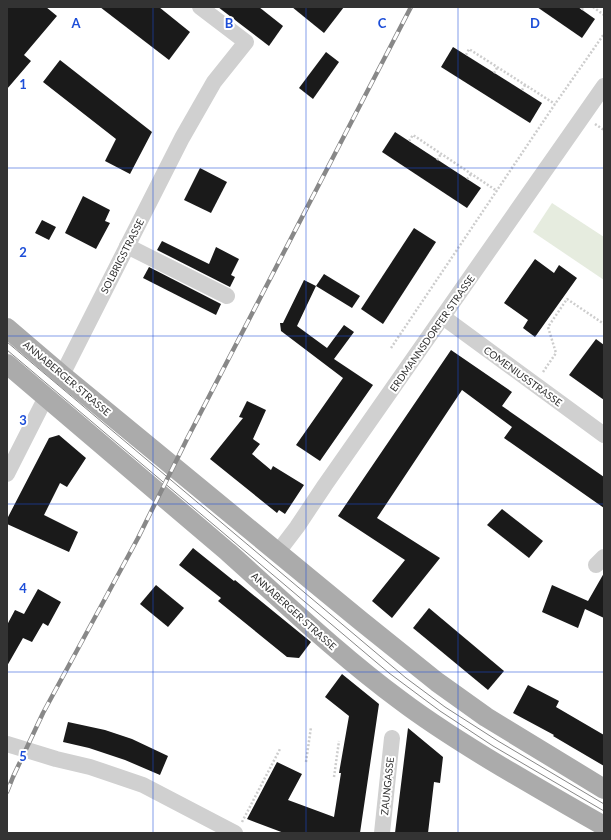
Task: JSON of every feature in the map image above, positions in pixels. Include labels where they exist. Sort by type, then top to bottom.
[{"type":"main road","name":"ANNABERGER STRASSE","points":[[7,328],[62,375],[437,682],[486,717],[604,789]]},
{"type":"main road","name":"ANNABERGER STRASSE","points":[[7,364],[258,579],[283,603],[346,657],[401,701],[457,740],[604,826]]},
{"type":"main road","name":"ERDMANNSDORFER STRASSE","points":[[258,579],[278,552]]},
{"type":"street","name":"SOLBRIGSTRASSE","points":[[62,375],[182,138],[214,82],[246,42],[200,7]]},
{"type":"street","name":"ERDMANNSDORFER STRASSE","points":[[278,552],[604,86]]},
{"type":"street","points":[[127,246],[227,296]]},
{"type":"street","name":"COMENIUSSTRASSE","points":[[443,317],[604,435]]},
{"type":"street","points":[[7,474],[46,397]]},
{"type":"street","name":"ZAUNGASSE","points":[[382,833],[392,738]]},
{"type":"street","points":[[7,744],[56,759],[90,767],[143,785],[238,830]]},
{"type":"path","points":[[593,7],[604,15]]},
{"type":"path","points":[[391,348],[555,104],[604,34]]},
{"type":"path","points":[[466,55],[469,49],[555,104]]},
{"type":"path","points":[[494,73],[498,68]]},
{"type":"path","points":[[522,90],[525,85]]},
{"type":"path","points":[[409,141],[413,135],[497,191]]},
{"type":"path","points":[[437,160],[441,154]]},
{"type":"path","points":[[467,179],[471,174]]},
{"type":"path","points":[[534,384],[556,353],[548,327],[567,299],[604,324]]},
{"type":"path","points":[[306,762],[311,727]]},
{"type":"path","points":[[334,777],[339,741]]},
{"type":"path","points":[[238,830],[280,749]]},
{"type":"shaded area","points":[[552,203],[604,237],[604,280],[533,232]]},
{"type":"building","points":[[7,7],[46,7],[57,16],[24,55],[31,61],[7,89]]},
{"type":"building","points":[[100,7],[159,7],[190,32],[169,60]]},
{"type":"building","points":[[218,7],[259,7],[283,26],[269,46]]},
{"type":"building","points":[[292,7],[344,7],[324,33]]},
{"type":"building","points":[[537,7],[578,7],[595,19],[582,38]]},
{"type":"building","points":[[453,47],[542,103],[530,123],[441,67]]},
{"type":"building","points":[[326,52],[339,62],[313,99],[299,88]]},
{"type":"building","points":[[60,60],[152,132],[130,174],[105,161],[116,139],[43,82]]},
{"type":"building","points":[[395,132],[481,188],[467,208],[382,152]]},
{"type":"building","points":[[200,168],[227,182],[211,213],[184,200]]},
{"type":"building","points":[[83,196],[110,210],[105,221],[110,223],[96,249],[65,233]]},
{"type":"building","points":[[42,220],[56,227],[49,240],[35,233]]},
{"type":"building","points":[[414,228],[436,242],[383,324],[361,309]]},
{"type":"building","points":[[162,241],[209,264],[216,247],[239,259],[231,275],[235,277],[230,287],[157,250]]},
{"type":"building","points":[[535,259],[554,273],[559,265],[577,278],[535,337],[523,328],[528,320],[504,303]]},
{"type":"building","points":[[149,267],[221,304],[216,315],[143,278]]},
{"type":"building","points":[[324,274],[360,296],[352,308],[316,286]]},
{"type":"building","points":[[304,280],[316,286],[297,326],[327,348],[344,325],[354,332],[334,359],[373,385],[320,461],[296,445],[343,378],[281,331],[280,323],[283,323]]},
{"type":"building","points":[[596,339],[604,345],[604,400],[569,375]]},
{"type":"building","points":[[451,350],[512,392],[502,406],[604,477],[604,508],[504,438],[512,427],[462,390],[377,518],[440,558],[392,618],[372,601],[405,560],[338,516]]},
{"type":"building","points":[[247,401],[266,410],[253,439],[260,444],[252,454],[271,470],[273,466],[304,485],[285,514],[279,510],[277,513],[210,459],[243,418],[239,417]]},
{"type":"building","points":[[59,435],[86,458],[67,487],[60,483],[44,515],[78,532],[69,552],[7,524],[7,519],[49,438]]},
{"type":"building","points":[[502,509],[543,541],[529,558],[487,525]]},
{"type":"building","points":[[193,548],[311,642],[299,658],[287,657],[218,601],[221,598],[179,565]]},
{"type":"building","points":[[604,573],[604,618],[585,609],[578,628],[542,612],[552,585],[588,601]]},
{"type":"building","points":[[156,585],[184,608],[168,627],[140,604]]},
{"type":"building","points":[[38,589],[61,602],[48,626],[43,623],[32,642],[23,638],[7,666],[7,625],[15,610],[24,614]]},
{"type":"building","points":[[429,608],[504,671],[488,690],[413,628]]},
{"type":"building","points":[[342,674],[379,704],[360,833],[284,833],[247,819],[277,762],[302,774],[288,800],[334,817],[341,773],[339,773],[349,716],[325,697]]},
{"type":"building","points":[[528,685],[559,701],[556,707],[604,735],[604,766],[553,736],[554,735],[513,713]]},
{"type":"building","points":[[68,722],[105,730],[132,739],[168,756],[160,775],[125,760],[89,748],[63,742]]},
{"type":"building","points":[[408,728],[443,757],[440,783],[434,782],[428,833],[395,833]]},
{"type":"tram line","points":[[7,342],[406,678],[445,707],[498,741],[604,804]]},
{"type":"tram line","points":[[7,350],[389,673],[440,711],[493,746],[604,811]]},
{"type":"railway","points":[[7,792],[43,713],[138,538],[187,439],[411,7]]}]
